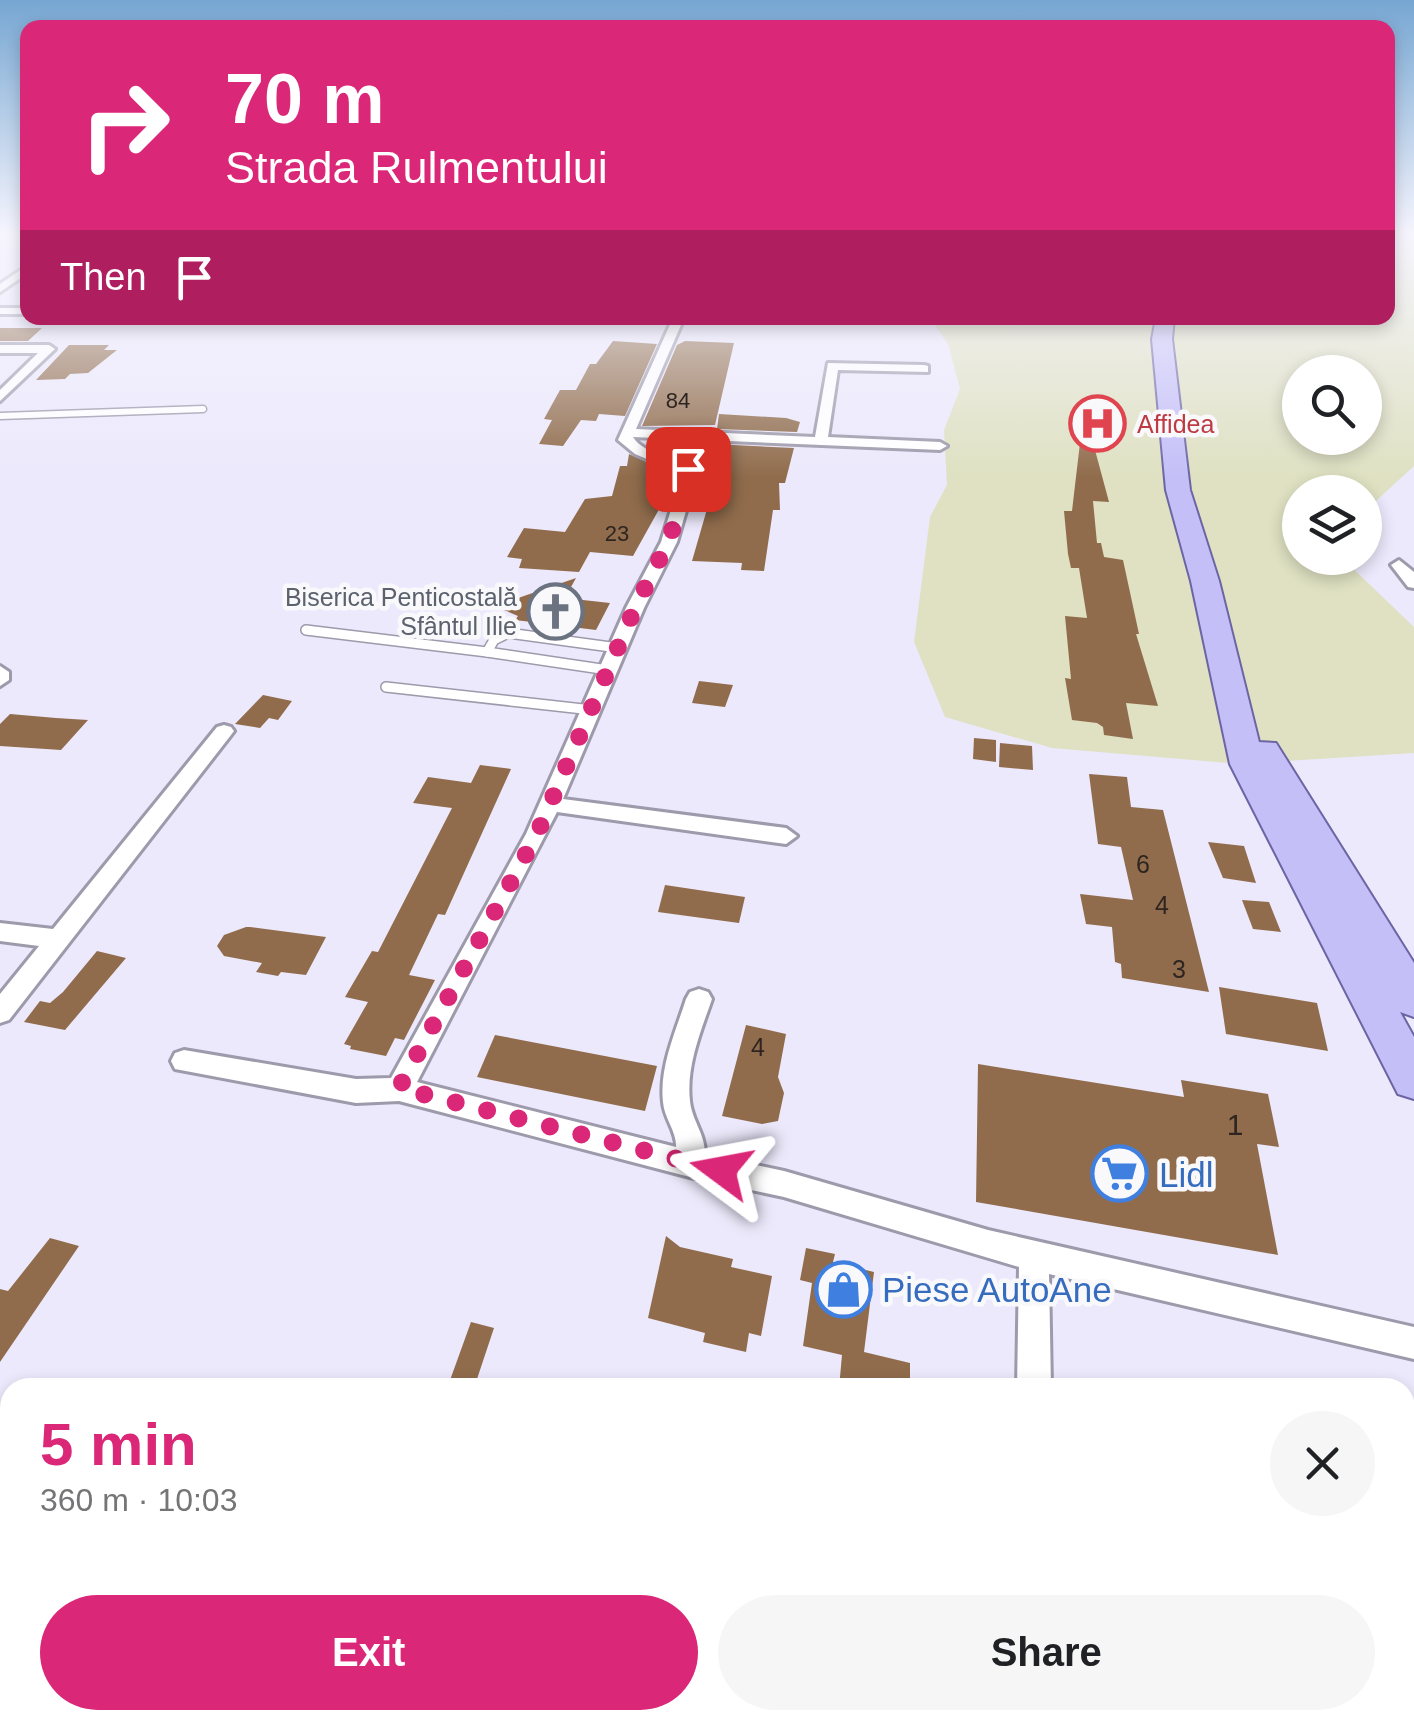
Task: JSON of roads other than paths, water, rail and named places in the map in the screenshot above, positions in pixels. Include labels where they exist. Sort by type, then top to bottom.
[{"type":"main road","points":[[1164,325],[1162,339],[1178,490],[1239,717],[1247,764],[1411,1074]]},
{"type":"main road","points":[[1239,717],[1276,766],[1408,984]]},
{"type":"street","points":[[399,1088],[537,834],[668,542],[691,477],[683,465],[633,448],[625,440],[675,325]]},
{"type":"street","points":[[0,348],[49,349],[0,397]]},
{"type":"street","points":[[821,441],[832,366],[924,369]]},
{"type":"street","points":[[627,433],[940,446]]},
{"type":"street","points":[[1399,565],[1414,582]]},
{"type":"street","points":[[0,672],[0,680]]},
{"type":"street","points":[[0,1013],[224,732]]},
{"type":"street","points":[[549,804],[786,836]]},
{"type":"street","points":[[0,932],[58,939]]},
{"type":"street","points":[[690,1164],[691,1137],[680,1124],[674,1080],[699,999]]},
{"type":"street","points":[[184,1061],[356,1092],[399,1088],[690,1164],[784,1184],[1034,1256],[1414,1343]]},
{"type":"street","points":[[1034,1256],[1034,1378]]},
{"type":"lane","points":[[0,416],[203,409]]},
{"type":"lane","points":[[306,630],[608,670]]},
{"type":"lane","points":[[487,652],[494,640],[508,633],[618,648]]},
{"type":"lane","points":[[386,687],[592,710]]},
{"type":"place","name":"Affidea","points":[[1098,424]]},
{"type":"place","name":"Biserica Penticostală Sfântul Ilie","points":[[556,611]]},
{"type":"place","name":"Lidl","points":[[1120,1174]]},
{"type":"place","name":"Piese AutoAne","points":[[843,1289]]}]
